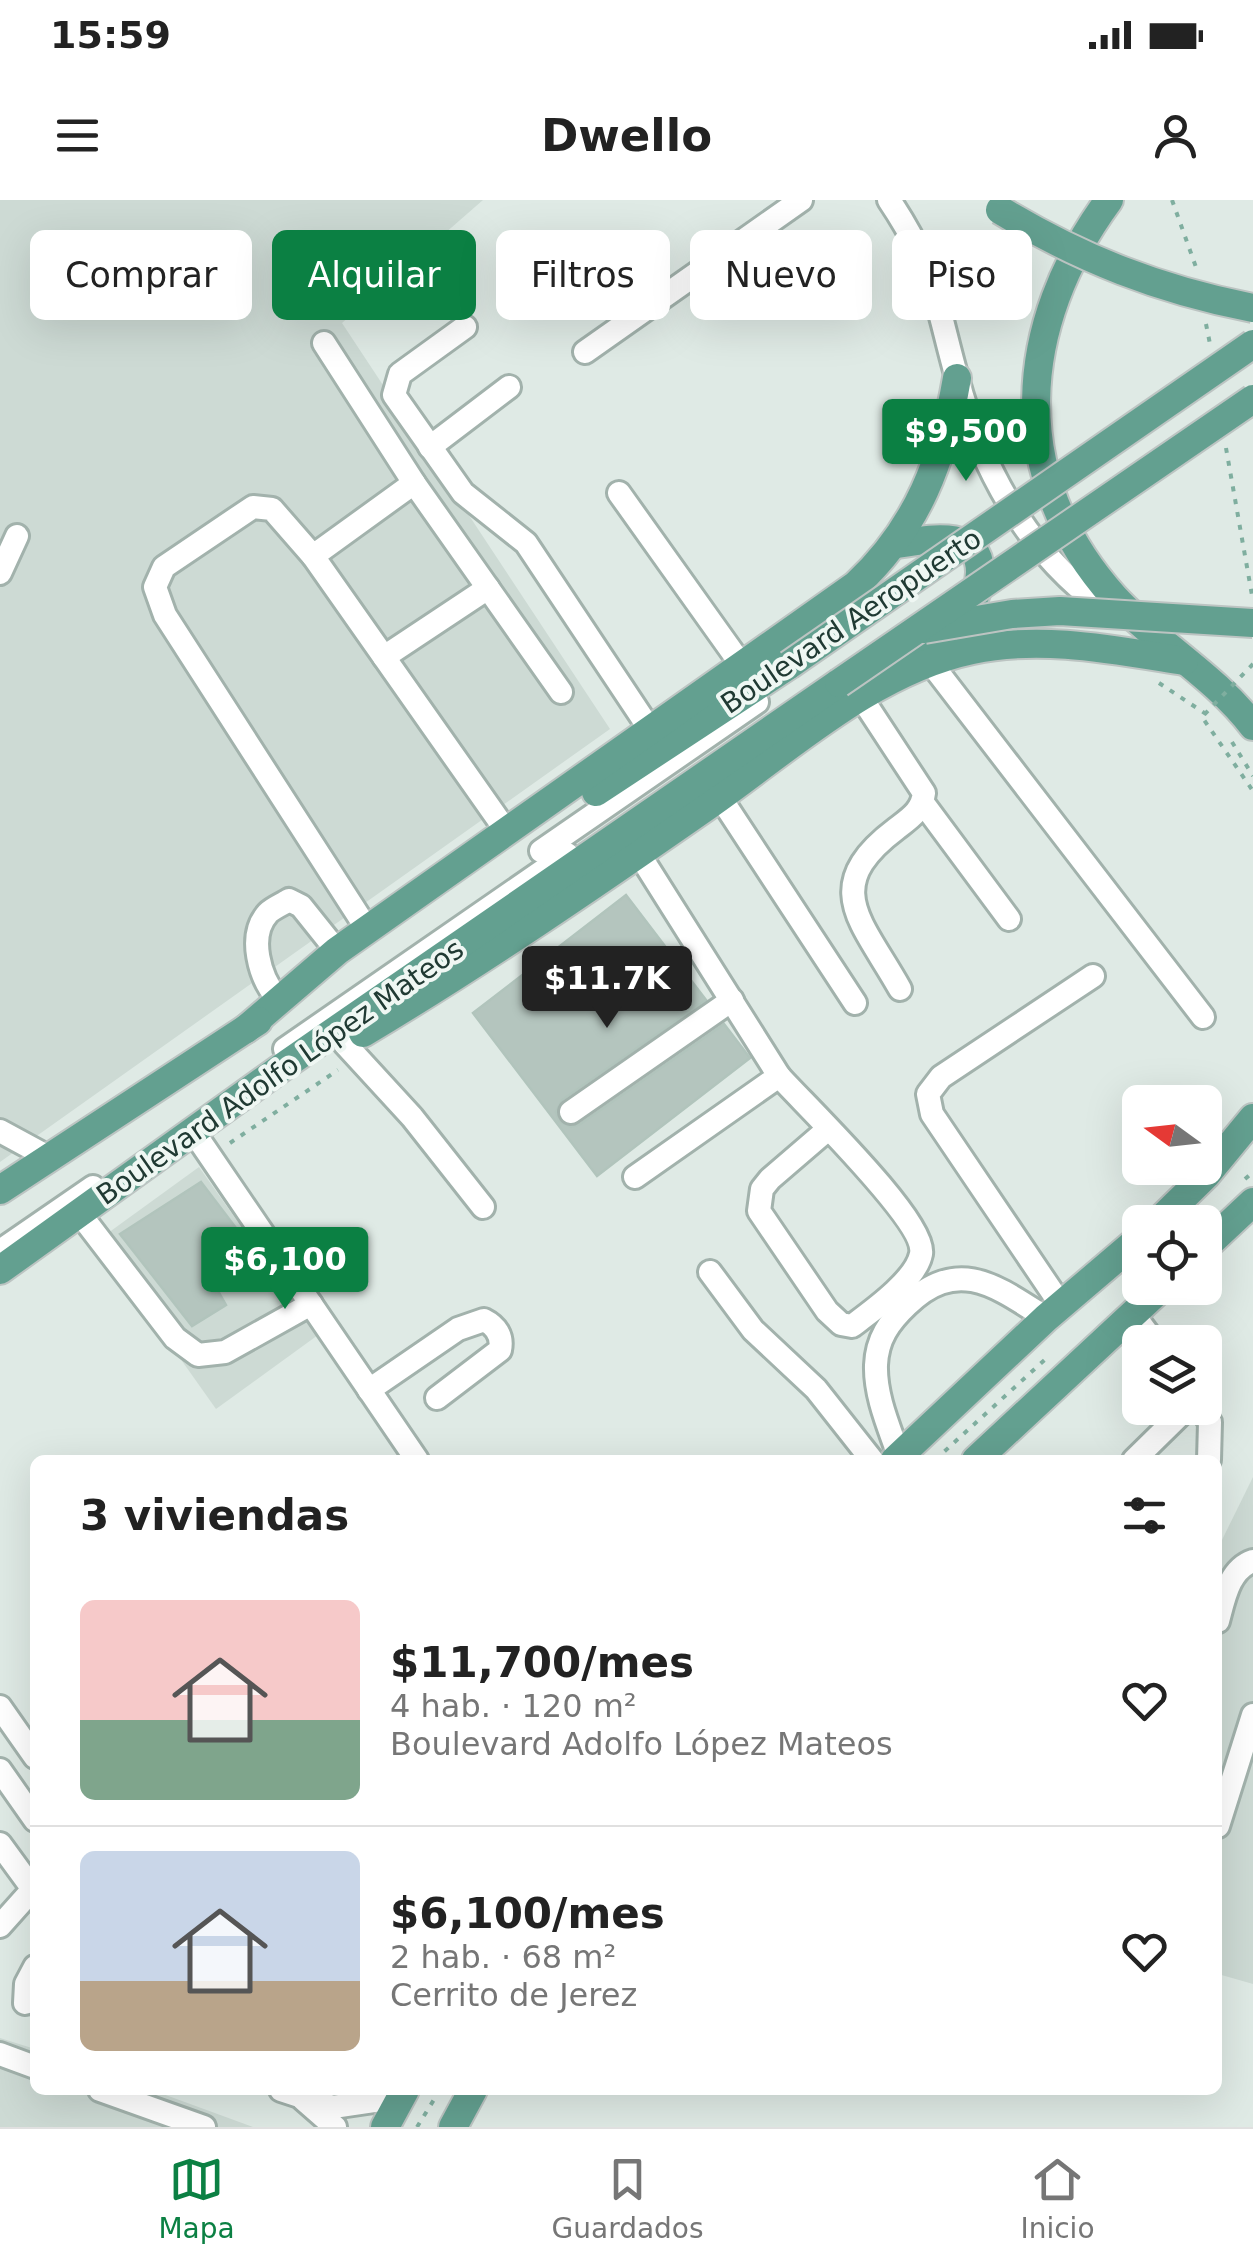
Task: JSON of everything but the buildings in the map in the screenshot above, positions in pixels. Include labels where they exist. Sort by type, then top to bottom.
[{"type":"main road","points":[[987,200],[1094,263],[1195,297],[1253,308]]},
{"type":"main road","points":[[1109,200],[1066,266],[1043,335],[1034,391],[1037,440],[1058,510],[1113,596],[1253,726]]},
{"type":"main road","name":"Boulevard Aeropuerto","points":[[550,854],[789,665],[1253,344]]},
{"type":"main road","points":[[246,1029],[278,998],[367,929],[856,586],[897,544],[937,469],[956,378]]},
{"type":"main road","name":"Boulevard Aeropuerto","points":[[550,854],[912,631],[1253,400]]},
{"type":"main road","points":[[288,1064],[345,1044],[639,854],[864,695],[906,655],[958,619],[978,592],[980,562],[971,547],[943,538],[897,544]]},
{"type":"main road","points":[[912,631],[1012,614],[1060,611],[1253,623]]},
{"type":"main road","points":[[864,695],[930,662],[1011,644],[1097,647],[1184,661]]},
{"type":"main road","name":"Boulevard Adolfo López Mateos","points":[[0,1190],[246,1029],[550,854]]},
{"type":"main road","name":"Boulevard Adolfo López Mateos","points":[[0,1270],[288,1064],[550,854]]},
{"type":"main road","points":[[1222,1156],[1253,1118]]},
{"type":"main road","points":[[1222,1161],[1253,1133]]},
{"type":"main road","points":[[1175,1205],[1196,1185]]},
{"type":"main road","points":[[1222,1230],[1253,1202]]},
{"type":"main road","points":[[893,1455],[1122,1253]]},
{"type":"main road","points":[[981,1455],[1143,1305]]},
{"type":"main road","points":[[385,2127],[402,2095]]},
{"type":"main road","points":[[453,2127],[471,2095]]},
{"type":"street","points":[[585,352],[800,200]]},
{"type":"street","points":[[888,200],[934,283],[956,378],[993,480],[1045,553],[1098,604],[1184,661]]},
{"type":"street","points":[[465,327],[395,380],[394,395],[463,493],[526,543],[651,731]]},
{"type":"street","points":[[324,343],[414,483],[562,692]]},
{"type":"street","points":[[430,447],[510,387]]},
{"type":"street","points":[[313,556],[414,483]]},
{"type":"street","points":[[620,493],[743,667]]},
{"type":"street","points":[[367,929],[157,599],[157,578],[164,567],[253,507],[272,509],[313,556],[506,832]]},
{"type":"street","points":[[0,573],[17,536]]},
{"type":"street","points":[[384,657],[488,588]]},
{"type":"street","points":[[930,662],[1203,1017]]},
{"type":"street","points":[[0,1251],[550,854],[826,666]]},
{"type":"street","points":[[864,695],[921,784],[923,803],[1009,919]]},
{"type":"street","points":[[720,797],[855,1002]]},
{"type":"street","points":[[900,988],[854,907],[851,890],[866,853],[923,803]]},
{"type":"street","points":[[639,854],[779,1076],[896,1202],[921,1241],[919,1260],[910,1273],[852,1326],[841,1324],[827,1311],[760,1211],[762,1189],[770,1179],[827,1130]]},
{"type":"street","points":[[278,998],[266,984],[256,942],[266,914],[289,900],[301,906],[337,951]]},
{"type":"street","points":[[1053,1311],[932,1114],[928,1094],[941,1077],[1092,976]]},
{"type":"street","points":[[571,1112],[732,1000]]},
{"type":"street","points":[[345,1044],[412,1117],[483,1207]]},
{"type":"street","points":[[635,1177],[779,1076]]},
{"type":"street","points":[[0,1131],[48,1158]]},
{"type":"street","points":[[194,1134],[414,1455]]},
{"type":"street","points":[[80,1214],[184,1348],[198,1356],[226,1352],[311,1304]]},
{"type":"street","points":[[710,1272],[753,1330],[885,1455]]},
{"type":"street","points":[[888,1455],[879,1397],[878,1349],[889,1324],[920,1292],[940,1280],[984,1281],[1053,1311]]},
{"type":"street","points":[[1133,1314],[1141,1325]]},
{"type":"street","points":[[369,1390],[458,1329],[484,1320],[492,1324],[499,1333],[500,1350],[437,1398]]},
{"type":"street","points":[[1139,1455],[1170,1425]]},
{"type":"street","points":[[1208,1455],[1210,1425]]},
{"type":"street","points":[[1222,1607],[1228,1587],[1242,1565],[1253,1561]]},
{"type":"street","points":[[0,1707],[30,1749],[0,1758]]},
{"type":"street","points":[[1222,1813],[1253,1715]]},
{"type":"street","points":[[0,1770],[30,1813]]},
{"type":"street","points":[[1,1848],[30,1885]]},
{"type":"street","points":[[0,1926],[30,1894]]},
{"type":"street","points":[[0,2004],[30,2002],[26,1984],[30,1976]]},
{"type":"street","points":[[0,2054],[30,2065]]},
{"type":"street","points":[[114,2095],[204,2127]]},
{"type":"street","points":[[292,2095],[335,2127]]},
{"type":"street","points":[[295,2095],[345,2107],[399,2095]]},
{"type":"path","points":[[1226,442],[1253,602]]},
{"type":"path","points":[[1253,664],[1202,718],[1253,791]]},
{"type":"path","points":[[1248,768],[1253,776]]},
{"type":"path","points":[[940,1455],[1052,1353]]},
{"type":"path","points":[[417,2127],[437,2095]]},
{"type":"shaded area","points":[[0,200],[483,200],[449,230],[272,230],[272,320],[345,320],[342,323],[610,729],[0,1162]]},
{"type":"shaded area","points":[[199,1167],[318,1335],[216,1409],[97,1241]]},
{"type":"shaded area","points":[[1253,1477],[1253,1984],[1222,1975],[1222,1540]]},
{"type":"shaded area","points":[[0,2038],[30,2047],[30,2095],[166,2095],[253,2127],[0,2127]]}]
